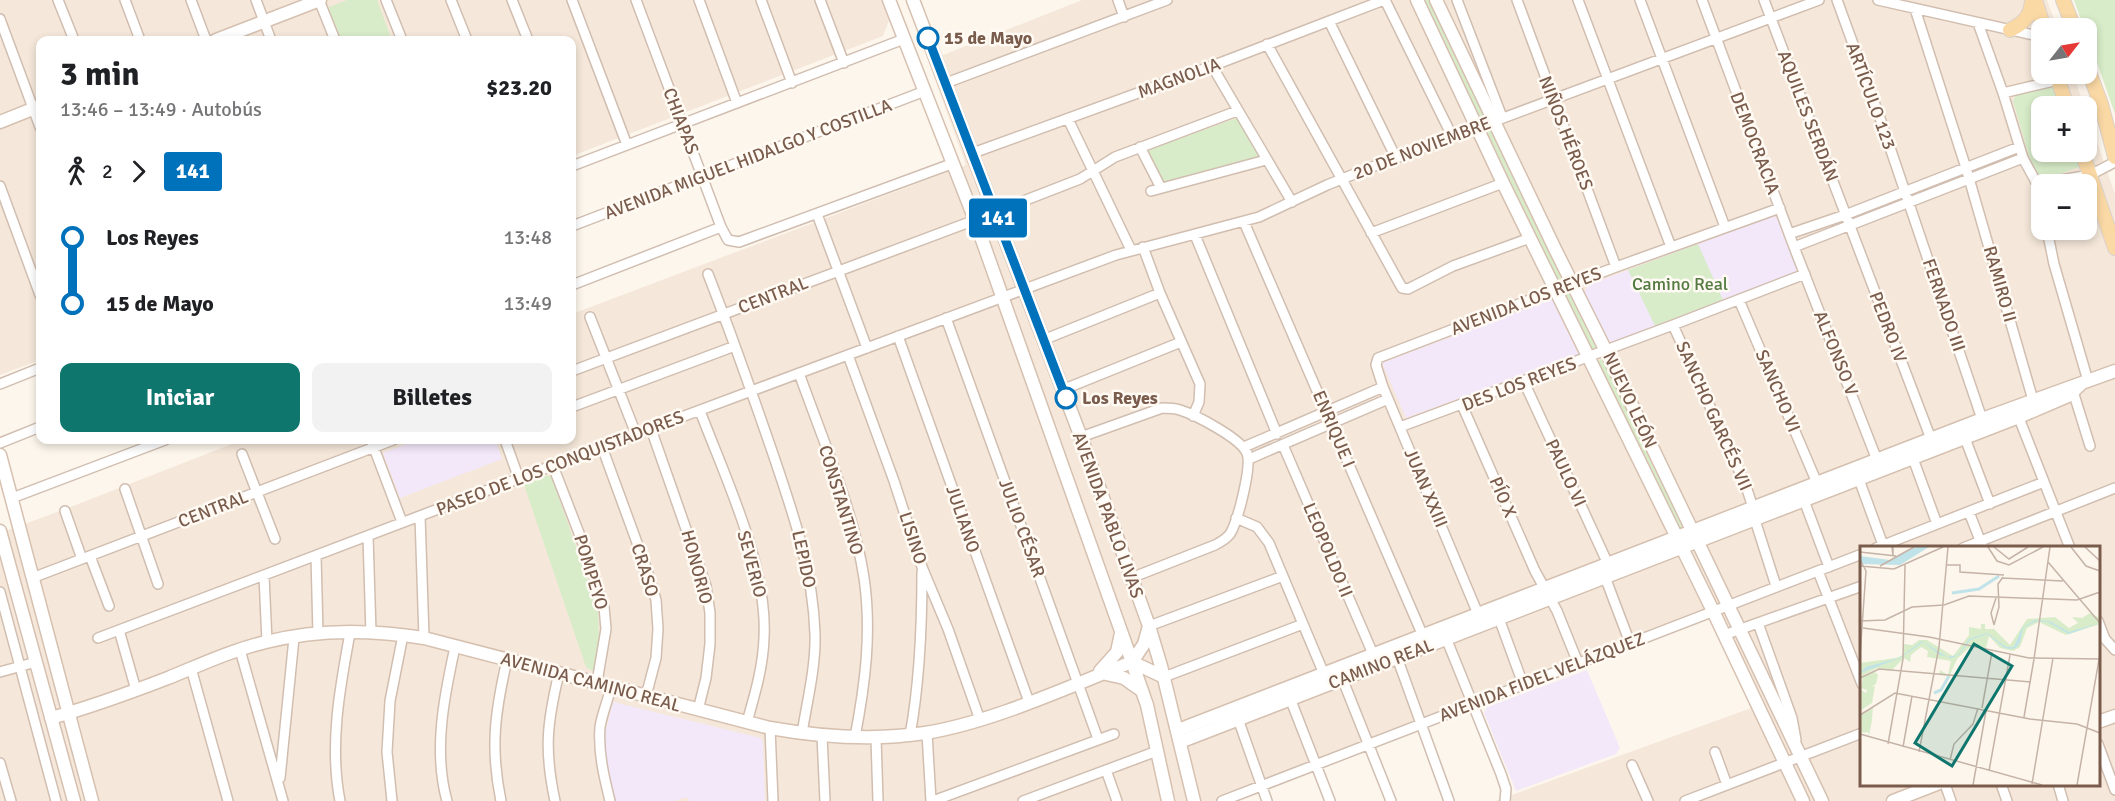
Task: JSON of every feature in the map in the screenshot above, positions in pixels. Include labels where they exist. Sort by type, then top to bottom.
[{"type":"main road","points":[[2033,0],[2040,18]]},
{"type":"main road","points":[[2010,30],[2026,20],[2033,0]]},
{"type":"main road","points":[[2063,0],[2070,18]]},
{"type":"main road","points":[[2091,84],[2101,104]]},
{"type":"main road","points":[[2094,84],[2115,157]]},
{"type":"main road","points":[[2097,195],[2115,248]]},
{"type":"street","points":[[58,0],[72,36]]},
{"type":"street","points":[[125,0],[138,36]]},
{"type":"street","points":[[191,0],[204,36]]},
{"type":"street","points":[[256,0],[269,36]]},
{"type":"street","points":[[227,36],[320,0],[333,36]]},
{"type":"street","points":[[386,0],[400,36]]},
{"type":"street","points":[[451,0],[464,36]]},
{"type":"street","points":[[512,0],[526,36]]},
{"type":"street","points":[[572,0],[627,145]]},
{"type":"street","name":"CHIAPAS","points":[[636,0],[721,227],[728,240],[739,242],[817,214]]},
{"type":"street","points":[[699,0],[737,103]]},
{"type":"street","points":[[761,0],[792,83]]},
{"type":"street","points":[[820,0],[844,63]]},
{"type":"street","name":"AVENIDA PABLO LIVAS","points":[[889,0],[975,220],[1143,692],[1168,801]]},
{"type":"street","name":"AVENIDA PABLO LIVAS","points":[[913,0],[1081,437],[1149,626],[1164,677],[1194,801]]},
{"type":"street","points":[[1118,0],[1124,17]]},
{"type":"street","points":[[946,83],[1167,0]]},
{"type":"street","points":[[1384,0],[1452,136]]},
{"type":"street","name":"MAGNOLIA","points":[[973,153],[1212,66],[1384,0]]},
{"type":"street","name":"NUEVO LEÓN","points":[[1417,0],[1587,358],[1713,611],[1803,801]]},
{"type":"street","name":"NUEVO LEÓN","points":[[1436,0],[1498,119],[1572,285],[1800,751],[1822,801]]},
{"type":"street","points":[[1457,0],[1498,119]]},
{"type":"street","name":"NIÑOS HÉROES","points":[[1517,0],[1616,267]]},
{"type":"street","points":[[1578,0],[1671,247]]},
{"type":"street","points":[[1640,0],[1725,227]]},
{"type":"street","name":"DEMOCRACIA","points":[[1702,0],[1794,247]]},
{"type":"street","name":"AQUILES SERDÁN","points":[[1764,0],[1845,215]]},
{"type":"street","name":"20 DE NOVIEMBRE","points":[[1001,297],[1131,250],[1244,222],[1342,178],[1819,0]]},
{"type":"street","name":"ARTÍCULO 123","points":[[1837,0],[1905,191]]},
{"type":"street","points":[[1878,0],[2031,35]]},
{"type":"street","name":"RAMIRO II","points":[[1915,9],[1966,168],[2032,400]]},
{"type":"street","points":[[0,19],[36,106]]},
{"type":"street","points":[[1329,21],[1396,158]]},
{"type":"street","points":[[1978,23],[2019,147],[2032,174]]},
{"type":"street","points":[[576,162],[627,145],[904,39]]},
{"type":"street","points":[[1267,44],[1401,288],[1408,289],[1453,266],[1530,238]]},
{"type":"street","points":[[1212,66],[1292,202]]},
{"type":"street","points":[[2003,93],[2032,84]]},
{"type":"street","name":"AVENIDA MIGUEL HIDALGO Y COSTILLA","points":[[576,224],[925,92]]},
{"type":"street","points":[[0,122],[36,108]]},
{"type":"street","points":[[995,212],[1080,179],[1115,157],[1237,111]]},
{"type":"street","points":[[1068,118],[1131,250]]},
{"type":"street","points":[[1140,147],[1156,189],[1266,160]]},
{"type":"street","points":[[1790,234],[2019,147]]},
{"type":"street","points":[[1794,247],[2023,158]]},
{"type":"street","points":[[2092,174],[2115,162]]},
{"type":"street","points":[[867,348],[817,214],[954,164]]},
{"type":"street","points":[[1371,233],[1503,183]]},
{"type":"street","points":[[0,186],[36,284]]},
{"type":"street","name":"FERNADO III","points":[[1905,191],[1982,419]]},
{"type":"street","name":"AVENIDA LOS REYES","points":[[1376,362],[1381,356],[1392,351],[1780,208]]},
{"type":"street","name":"PEDRO IV","points":[[1845,215],[1931,439]]},
{"type":"street","name":"CENTRAL","points":[[576,370],[975,220]]},
{"type":"street","name":"ENRIQUE I","points":[[1244,222],[1423,636]]},
{"type":"street","points":[[576,283],[721,227]]},
{"type":"street","points":[[1195,235],[1277,434]]},
{"type":"street","points":[[2049,240],[2090,446]]},
{"type":"street","points":[[1143,247],[1200,384],[1199,402],[1193,416]]},
{"type":"street","name":"ALFONSO V","points":[[1794,247],[1877,460]]},
{"type":"street","name":"LEPIDO","points":[[708,274],[752,391],[801,537],[809,574],[815,636],[802,733]]},
{"type":"street","name":"DES LOS REYES","points":[[1400,427],[1673,326],[1805,274]]},
{"type":"street","points":[[1043,340],[1161,293]]},
{"type":"street","name":"PASEO DE LOS CONQUISTADORES","points":[[98,638],[1001,297]]},
{"type":"street","name":"SANCHO VI","points":[[1739,300],[1816,483]]},
{"type":"street","points":[[590,318],[636,434]]},
{"type":"street","name":"JULIO CÉSAR","points":[[946,318],[1098,739]]},
{"type":"street","name":"SANCHO GARCÉS VII","points":[[1673,326],[1746,486],[1776,586]]},
{"type":"street","name":"JULIANO","points":[[898,336],[1029,702]]},
{"type":"street","points":[[1062,390],[1181,342]]},
{"type":"street","points":[[576,405],[735,346]]},
{"type":"street","name":"LISINO","points":[[848,355],[891,471],[922,567],[948,629],[980,720]]},
{"type":"street","name":"JUAN XXIII","points":[[1376,362],[1383,387],[1479,614]]},
{"type":"street","points":[[0,384],[36,370]]},
{"type":"street","name":"CAMINO REAL","points":[[1179,736],[1548,593],[1608,564],[1694,537],[1964,433],[2115,371]]},
{"type":"street","name":"CONSTANTINO","points":[[799,373],[853,525],[864,579],[868,637],[864,691],[855,737]]},
{"type":"street","name":"PAULO VI","points":[[1524,382],[1608,564]]},
{"type":"street","name":"CAMINO REAL","points":[[1802,495],[1816,483],[1857,474],[1877,460],[1911,453],[1931,439],[1964,433],[1982,419],[2017,412],[2032,400],[2078,386]]},
{"type":"street","points":[[1244,447],[1383,387]]},
{"type":"street","points":[[1249,459],[1388,399]]},
{"type":"street","name":"PÍO X","points":[[1462,405],[1578,663]]},
{"type":"street","points":[[1081,437],[1162,408],[1179,409],[1244,447],[1249,459],[1249,471],[1236,519],[1231,532],[1225,539],[1131,578]]},
{"type":"street","name":"SEVERIO","points":[[699,411],[750,548],[763,608],[764,636],[761,668],[747,722]]},
{"type":"street","points":[[2017,412],[2069,546]]},
{"type":"street","points":[[0,443],[36,429]]},
{"type":"street","name":"HONORIO","points":[[651,429],[706,586],[710,613],[710,644],[706,678],[698,710]]},
{"type":"street","points":[[1964,433],[1990,504]]},
{"type":"street","points":[[12,498],[154,444]]},
{"type":"street","name":"CENTRAL","points":[[32,578],[257,492],[371,444]]},
{"type":"street","points":[[373,444],[402,522]]},
{"type":"street","points":[[506,444],[519,479]]},
{"type":"street","name":"LEOPOLDO II","points":[[1282,445],[1373,654]]},
{"type":"street","name":"CRASO","points":[[602,447],[656,600],[658,629],[656,658],[646,696]]},
{"type":"street","points":[[1911,453],[1937,524]]},
{"type":"street","points":[[242,454],[275,539]]},
{"type":"street","points":[[0,455],[92,801]]},
{"type":"street","name":"POMPEYO","points":[[553,466],[584,546],[604,607],[606,628],[597,682]]},
{"type":"street","points":[[1857,474],[1880,546],[1895,544],[1937,524],[2044,482]]},
{"type":"street","points":[[1969,512],[1981,544],[2056,510],[2115,488]]},
{"type":"street","points":[[124,489],[158,584]]},
{"type":"street","points":[[1802,495],[1829,567]]},
{"type":"street","points":[[65,511],[109,606]]},
{"type":"street","points":[[420,516],[424,638]]},
{"type":"street","points":[[1236,519],[1249,522],[1262,533],[1283,576],[1324,674]]},
{"type":"street","points":[[0,531],[74,801]]},
{"type":"street","points":[[368,536],[371,633]]},
{"type":"street","name":"CAMINO REAL","points":[[1548,593],[1605,577],[1678,543]]},
{"type":"street","name":"AVENIDA FIDEL VELÁZQUEZ","points":[[1222,801],[1860,555]]},
{"type":"street","points":[[316,556],[318,634]]},
{"type":"street","points":[[910,735],[916,705],[922,640],[922,567]]},
{"type":"street","points":[[1818,570],[1860,679]]},
{"type":"street","points":[[264,576],[267,642]]},
{"type":"street","points":[[1283,576],[1149,626],[1144,644],[1132,662],[1164,677],[1304,624]]},
{"type":"street","points":[[1605,577],[1630,643]]},
{"type":"street","points":[[1724,635],[1860,587]]},
{"type":"street","points":[[0,592],[56,801]]},
{"type":"street","points":[[1497,613],[1523,684]]},
{"type":"street","name":"CAMINO REAL","points":[[1288,694],[1324,674],[1341,673],[1373,654],[1395,653],[1423,636],[1444,634],[1479,614],[1497,613]]},
{"type":"street","points":[[1758,623],[1792,718],[1800,751]]},
{"type":"street","points":[[119,630],[136,690]]},
{"type":"street","points":[[1097,676],[1114,657],[1122,632]]},
{"type":"street","points":[[340,801],[336,746],[340,692],[350,633]]},
{"type":"street","name":"AVENIDA CAMINO REAL","points":[[51,718],[136,690],[240,650],[267,642],[318,634],[371,633],[424,638],[770,728],[822,736],[876,738],[927,733],[980,720],[1132,662]]},
{"type":"street","points":[[1444,634],[1505,783],[1505,801]]},
{"type":"street","points":[[392,801],[387,752],[390,701],[403,635]]},
{"type":"street","points":[[279,784],[294,638]]},
{"type":"street","points":[[2102,640],[2115,650]]},
{"type":"street","points":[[447,801],[440,754],[441,726],[456,647]]},
{"type":"street","points":[[240,650],[283,801]]},
{"type":"street","points":[[1395,653],[1449,801]]},
{"type":"street","points":[[501,801],[494,744],[499,695],[507,660]]},
{"type":"street","points":[[0,672],[36,662]]},
{"type":"street","points":[[191,668],[228,801]]},
{"type":"street","points":[[555,801],[547,749],[548,722],[558,673]]},
{"type":"street","points":[[1341,673],[1390,801]]},
{"type":"street","points":[[1097,676],[1124,678],[1143,692]]},
{"type":"street","points":[[610,801],[602,765],[600,725],[612,687]]},
{"type":"street","points":[[1288,694],[1330,801]]},
{"type":"street","points":[[1237,714],[1268,801]]},
{"type":"street","points":[[2100,721],[2115,716]]},
{"type":"street","points":[[770,728],[773,801]]},
{"type":"street","points":[[927,733],[932,801],[1114,734]]},
{"type":"street","points":[[1685,801],[1785,763],[1800,751],[1860,734]]},
{"type":"street","points":[[822,736],[825,801]]},
{"type":"street","points":[[876,738],[878,801]]},
{"type":"street","points":[[2100,749],[2115,790]]},
{"type":"street","points":[[1023,801],[1157,751]]},
{"type":"street","points":[[1715,752],[1727,785]]},
{"type":"street","points":[[0,763],[11,801]]},
{"type":"street","points":[[1632,765],[1648,801]]},
{"type":"street","points":[[1106,770],[1118,801]]},
{"type":"street","points":[[1895,801],[1931,786]]},
{"type":"street","points":[[1946,786],[1951,801]]},
{"type":"street","points":[[2002,786],[2007,801]]},
{"type":"street","points":[[2059,786],[2063,801]]},
{"type":"street","points":[[1053,790],[1057,801]]},
{"type":"shaded area","points":[[0,0],[897,0],[883,36],[576,154],[576,36],[36,36],[36,362],[0,375]]},
{"type":"shaded area","name":"Camino Real","points":[[1082,0],[2047,0],[2053,18],[2031,18],[2031,84],[2076,84],[2081,96],[2031,96],[2031,162],[2097,162],[2097,142],[2115,194],[2115,801],[1495,801],[1765,703],[1721,613],[1222,801],[0,801],[0,533],[232,444],[576,444],[576,312],[966,165],[928,61]]},
{"type":"shaded area","points":[[1773,216],[1779,219],[1798,267],[1795,273],[1610,343],[1584,293],[1588,285]]},
{"type":"shaded area","points":[[1551,299],[1554,300],[1579,354],[1406,418],[1382,363]]},
{"type":"shaded area","points":[[407,444],[496,444],[502,459],[400,498],[383,453]]},
{"type":"shaded area","points":[[1587,670],[1620,748],[1616,754],[1516,791],[1484,713],[1487,707]]},
{"type":"shaded area","points":[[613,702],[761,738],[765,801],[689,801],[687,797],[675,801],[616,801],[604,753],[605,734]]},
{"type":"green space","points":[[347,0],[377,0],[390,36],[338,36],[327,8]]},
{"type":"green space","points":[[1423,0],[1429,0],[1486,115],[1479,117]]},
{"type":"green space","points":[[2074,0],[2115,0],[2115,114],[2097,63],[2097,18],[2080,18]]},
{"type":"green space","points":[[2047,84],[2058,84],[2062,96],[2031,96],[2031,162],[2083,162],[2084,165],[2060,174],[2034,174],[2013,101],[2017,93]]},
{"type":"green space","points":[[1237,118],[1261,154],[1258,158],[1165,183],[1162,181],[1148,153],[1150,149]]},
{"type":"green space","points":[[1493,128],[1565,280],[1559,283],[1486,131]]},
{"type":"green space","name":"Camino Real","points":[[1698,244],[1723,300],[1655,326],[1628,270]]},
{"type":"green space","points":[[1570,290],[1597,348],[1591,351],[1564,292]]},
{"type":"green space","points":[[1602,359],[1684,528],[1679,530],[1598,361]]},
{"type":"green space","points":[[548,475],[552,478],[598,610],[599,640],[596,668],[593,671],[586,667],[524,485]]},
{"type":"bus line","name":"141","points":[[928,38],[1066,398]]},
{"type":"place","name":"15 de Mayo","points":[[928,38]]},
{"type":"place","name":"Los Reyes","points":[[1066,398]]}]
